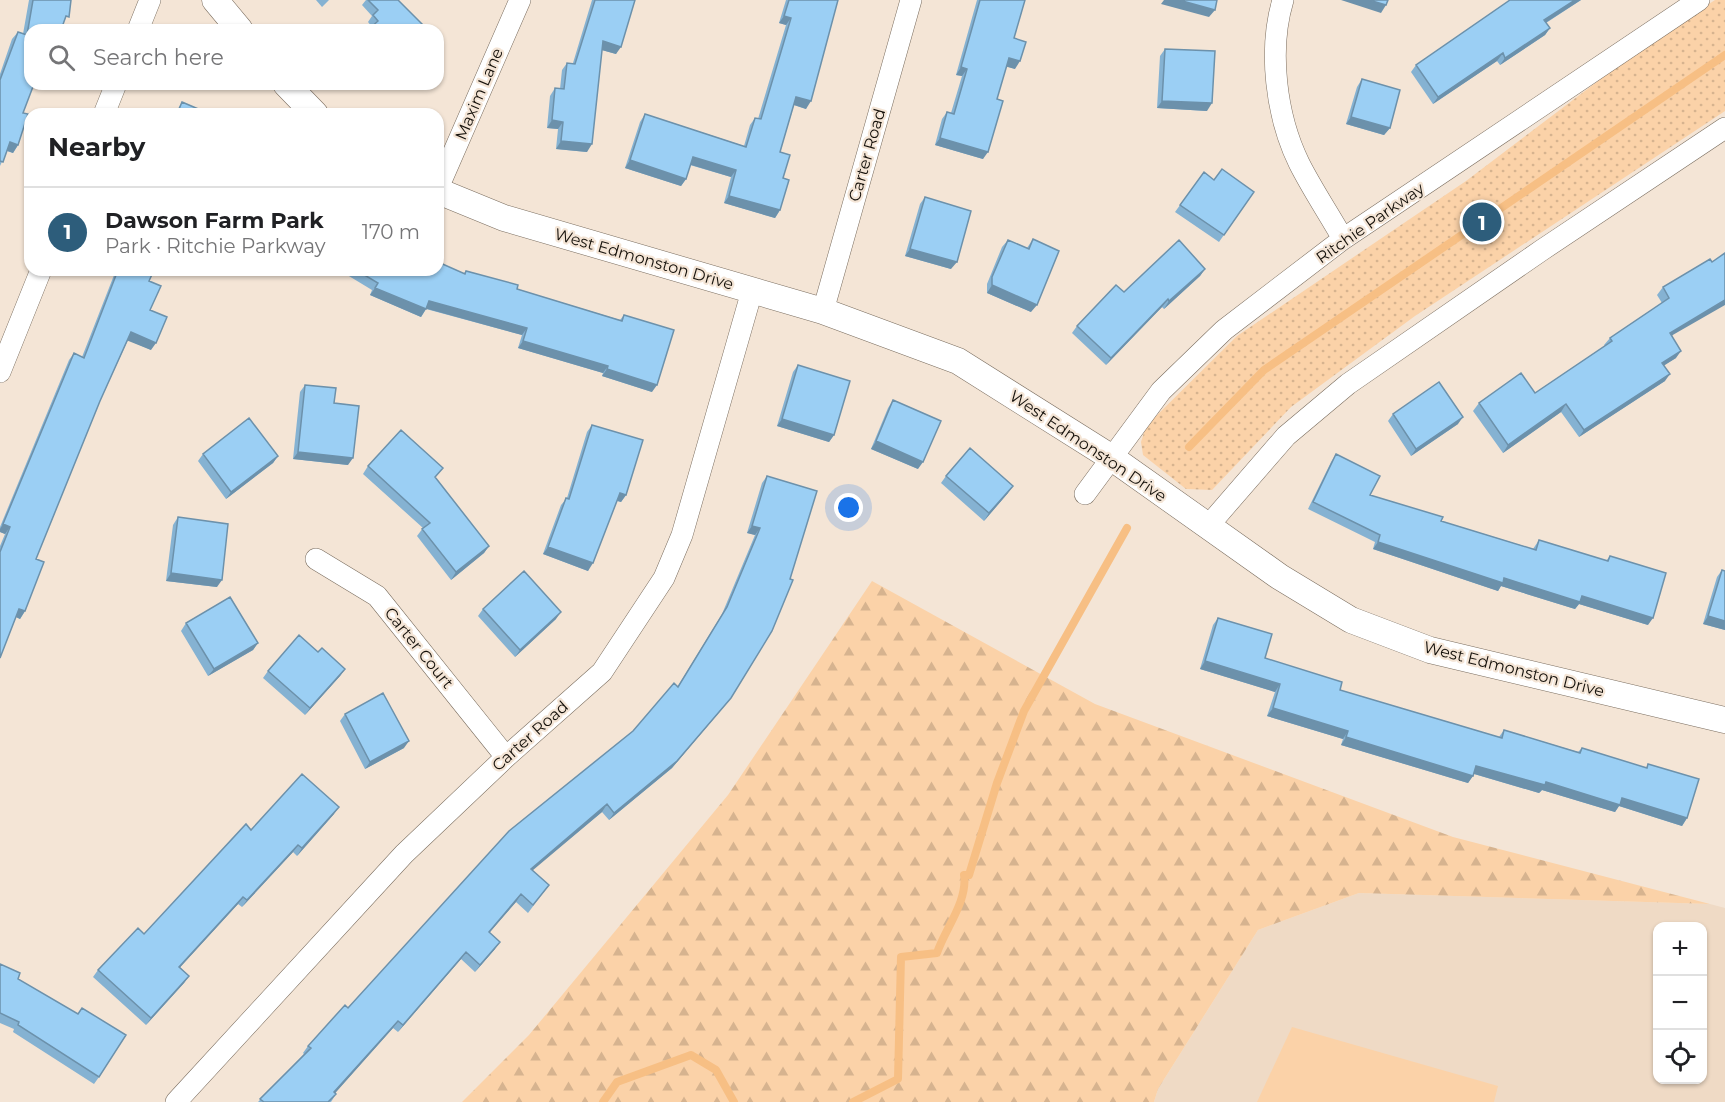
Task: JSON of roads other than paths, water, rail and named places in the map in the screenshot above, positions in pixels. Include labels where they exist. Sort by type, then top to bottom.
[{"type":"street","points":[[140,24],[150,0]]},
{"type":"street","points":[[215,0],[235,24]]},
{"type":"street","name":"Maxim Lane","points":[[444,176],[520,0]]},
{"type":"street","name":"Carter Road","points":[[824,311],[911,0]]},
{"type":"street","points":[[1283,0],[1278,16],[1275,90],[1298,161],[1343,239]]},
{"type":"street","name":"Ritchie Parkway","points":[[1084,494],[1161,391],[1224,330],[1343,239],[1700,0]]},
{"type":"street","points":[[106,108],[114,90]]},
{"type":"street","points":[[292,90],[309,108]]},
{"type":"street","points":[[1208,526],[1286,436],[1348,384],[1542,249],[1725,128]]},
{"type":"street","name":"West Edmonston Drive","points":[[444,193],[504,219],[824,311],[958,361],[1112,458],[1280,577],[1352,620],[1418,645],[1725,720]]},
{"type":"street","points":[[0,372],[39,276]]},
{"type":"street","name":"Carter Road","points":[[176,1102],[404,854],[506,757],[602,672],[664,578],[682,535],[752,291]]},
{"type":"street","name":"Carter Court","points":[[316,559],[377,596],[506,757]]},
{"type":"waterway","points":[[1189,447],[1264,370],[1725,55]]},
{"type":"waterway","points":[[853,1102],[898,1079],[901,957],[937,953],[963,895],[964,875],[969,875],[997,783],[1024,711],[1127,528]]},
{"type":"waterway","points":[[603,1102],[617,1082],[691,1055],[716,1070],[734,1102]]},
{"type":"place","name":"Dawson Farm Park","points":[[1482,222]]}]
